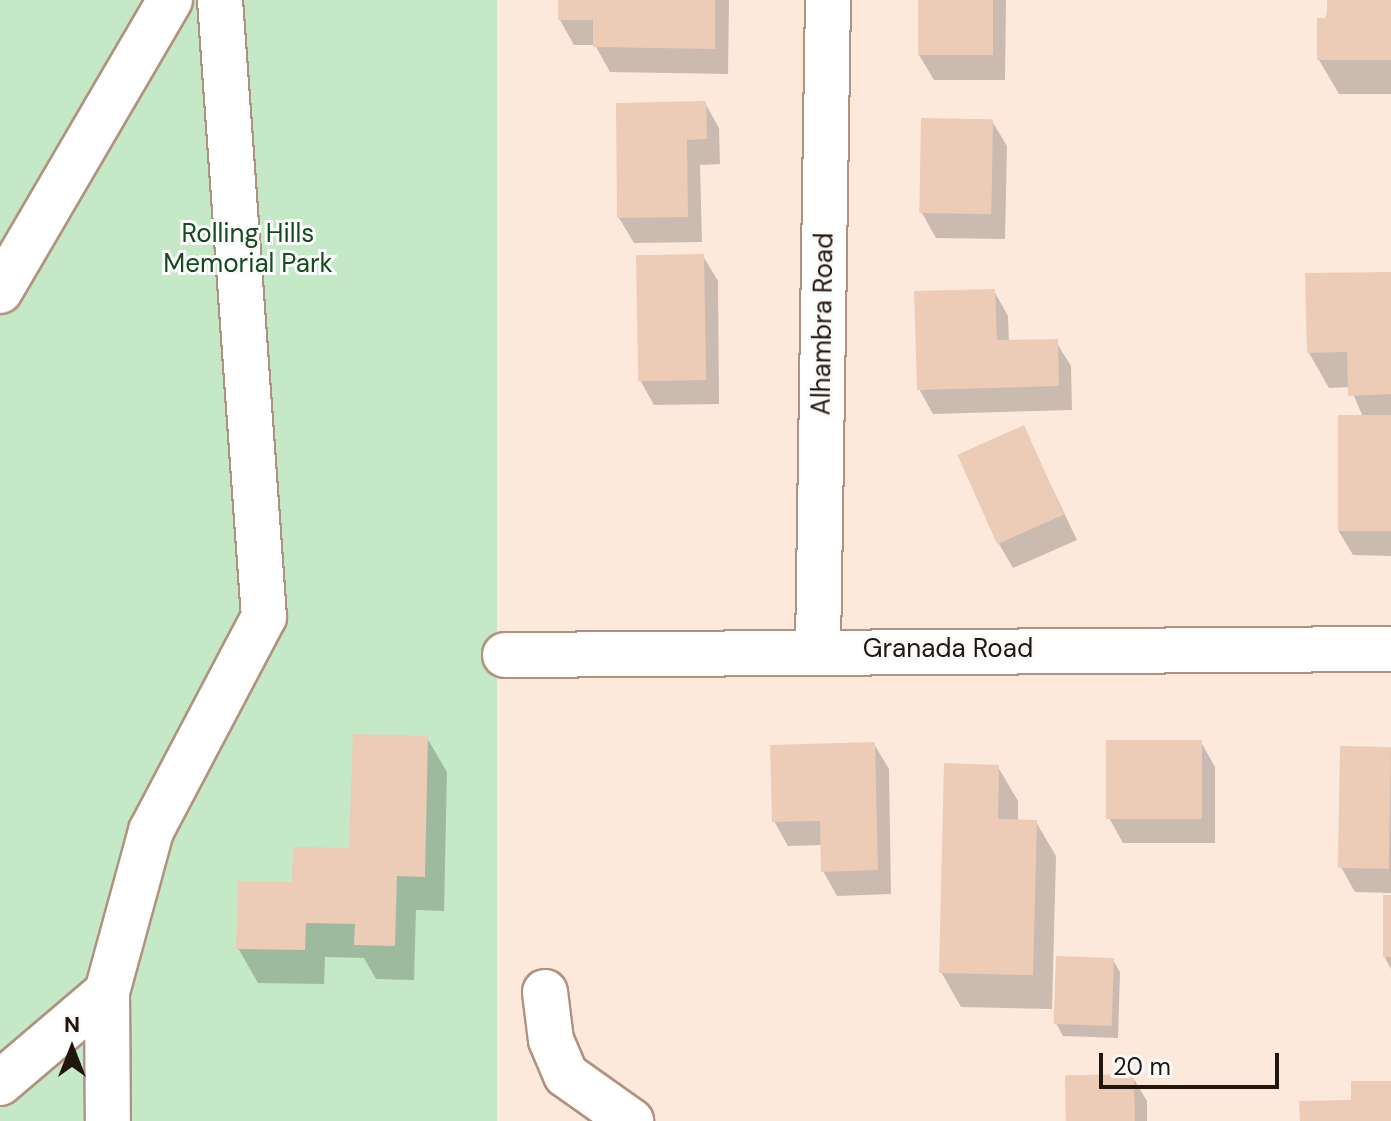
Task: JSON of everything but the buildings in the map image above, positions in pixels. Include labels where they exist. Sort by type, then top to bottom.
[{"type":"street","points":[[0,291],[170,0]]},
{"type":"street","points":[[108,1121],[107,992],[151,831],[264,617],[220,0]]},
{"type":"street","name":"Alhambra Road","points":[[818,649],[828,0]]},
{"type":"street","name":"Granada Road","points":[[505,655],[818,649],[1391,649]]},
{"type":"street","points":[[0,1083],[107,992]]},
{"type":"street","points":[[545,992],[551,1040],[566,1075],[631,1121]]},
{"type":"green space","name":"Rolling Hills Memorial Park","points":[[0,0],[497,0],[497,1121],[0,1121]]}]
